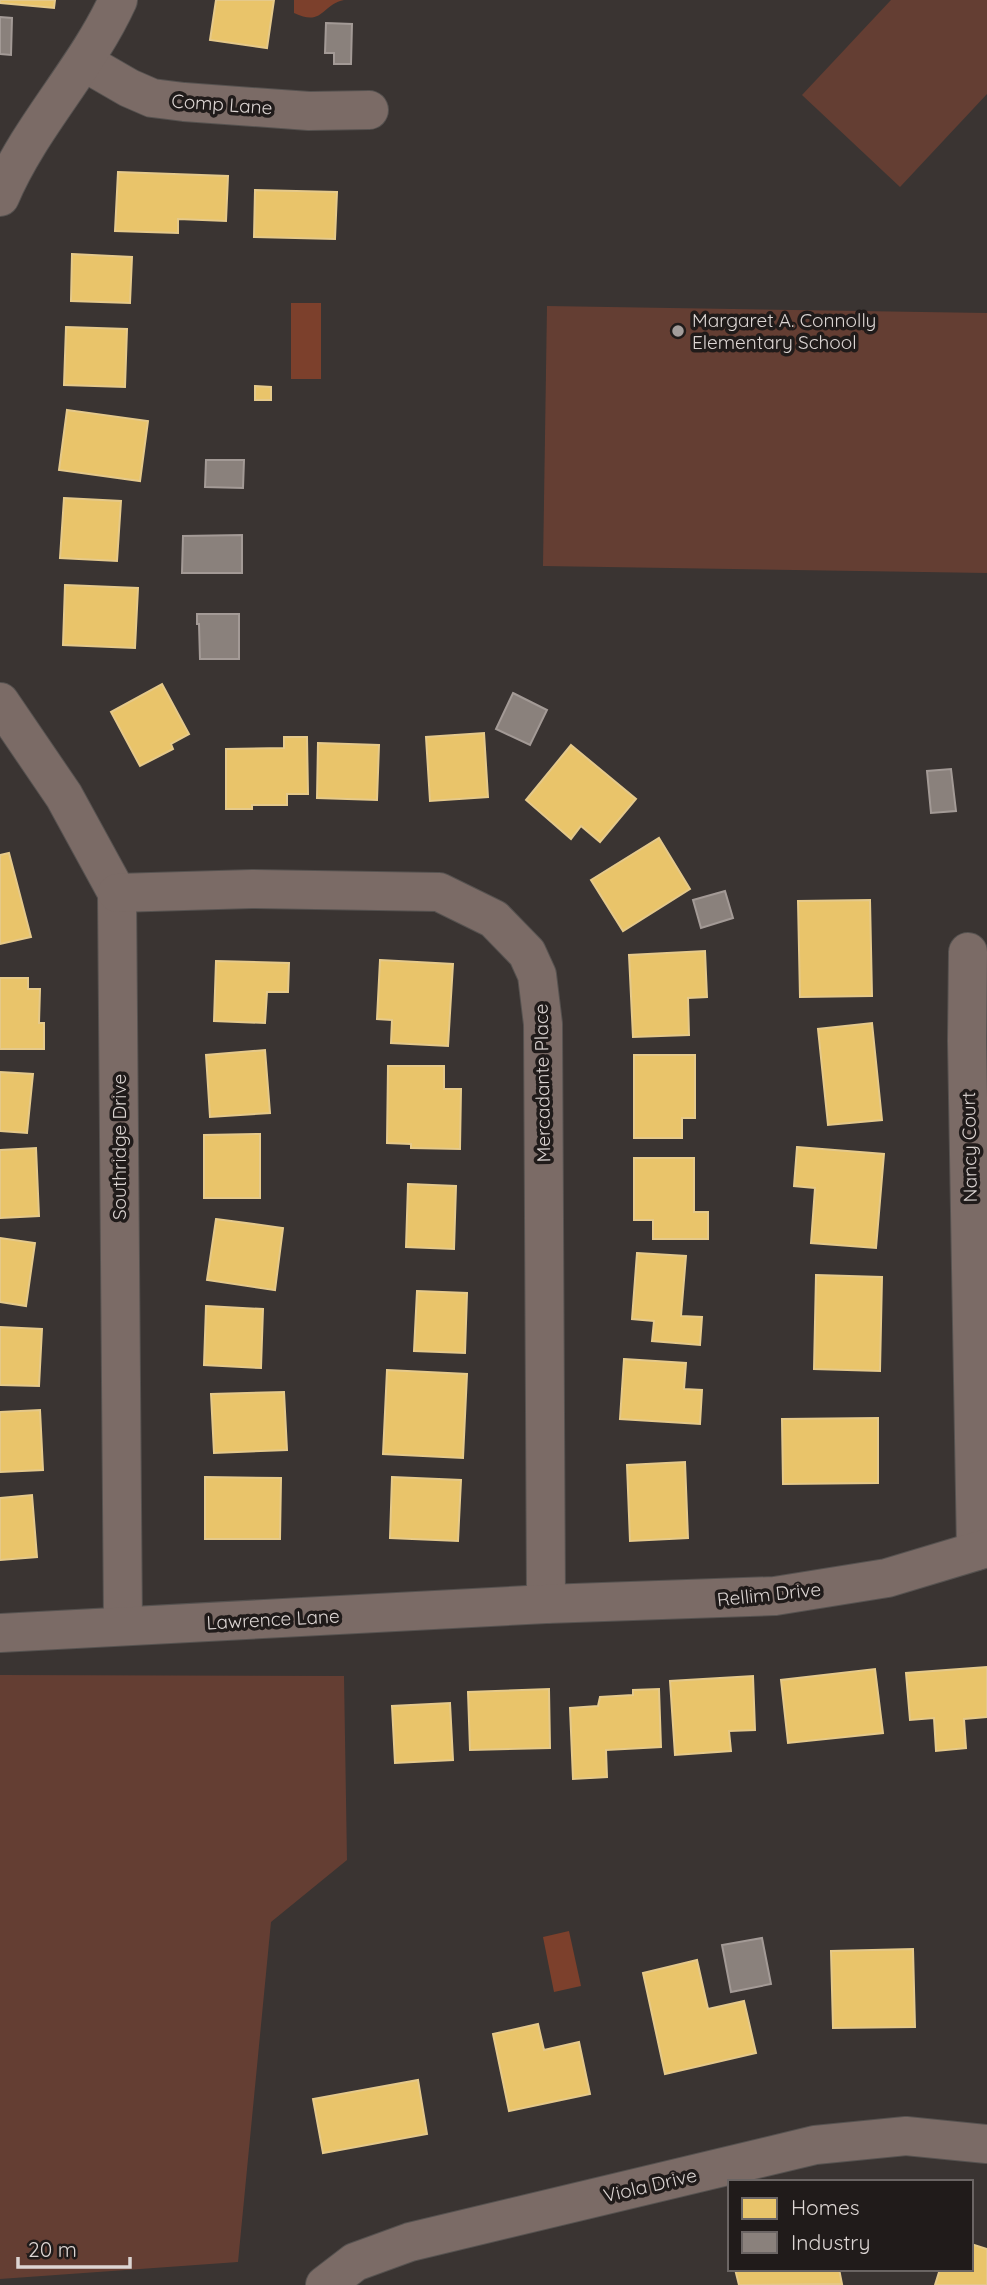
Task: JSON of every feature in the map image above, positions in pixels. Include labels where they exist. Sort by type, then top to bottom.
[{"type":"street","points":[[0,197],[14,164],[84,62],[118,0]]},
{"type":"street","name":"Comp Lane","points":[[84,62],[152,98],[309,111],[369,110]]},
{"type":"street","name":"Southridge Drive","points":[[0,702],[64,796],[117,893],[123,1626]]},
{"type":"street","name":"Mercadante Place","points":[[117,893],[252,889],[439,892],[494,919],[527,953],[537,975],[543,1024],[546,1604]]},
{"type":"street","name":"Nancy Court","points":[[968,953],[967,1055],[982,1550]]},
{"type":"street","name":"Rellim Drive","points":[[546,1604],[623,1604],[775,1596],[887,1578],[982,1550]]},
{"type":"street","name":"Lawrence Lane","points":[[0,1633],[546,1604]]},
{"type":"street","name":"Viola Drive","points":[[325,2285],[355,2262],[410,2242],[815,2145],[906,2136],[987,2144]]},
{"type":"shaded area","points":[[294,0],[344,0],[311,18],[294,13]]},
{"type":"shaded area","points":[[891,0],[987,0],[987,94],[900,187],[802,95]]},
{"type":"shaded area","points":[[291,303],[321,303],[321,379],[291,379]]},
{"type":"shaded area","points":[[547,306],[987,313],[987,573],[543,566]]},
{"type":"shaded area","points":[[0,1675],[344,1676],[347,1860],[271,1922],[238,2262],[0,2279]]},
{"type":"shaded area","points":[[569,1931],[581,1986],[554,1992],[543,1937]]},
{"type":"building: Homes","points":[[0,0],[55,0],[54,8],[0,3]]},
{"type":"building: Homes","points":[[216,0],[274,0],[267,48],[210,40]]},
{"type":"building: Homes","points":[[118,172],[228,176],[226,221],[178,219],[178,233],[115,231]]},
{"type":"building: Homes","points":[[255,190],[337,192],[335,239],[254,237]]},
{"type":"building: Homes","points":[[72,254],[132,257],[130,303],[71,301]]},
{"type":"building: Homes","points":[[66,327],[127,329],[125,387],[64,385]]},
{"type":"building: Homes","points":[[255,386],[271,387],[271,400],[255,400]]},
{"type":"building: Homes","points":[[67,410],[148,421],[140,481],[59,470]]},
{"type":"building: Homes","points":[[64,498],[121,501],[117,561],[60,558]]},
{"type":"building: Homes","points":[[65,585],[138,588],[135,648],[63,645]]},
{"type":"building: Homes","points":[[162,684],[189,734],[171,744],[173,749],[140,766],[111,712]]},
{"type":"building: Homes","points":[[484,733],[488,797],[430,801],[426,737]]},
{"type":"building: Homes","points":[[284,737],[307,737],[308,794],[287,794],[287,805],[252,805],[252,809],[226,809],[226,749],[284,748]]},
{"type":"building: Homes","points":[[318,743],[379,745],[377,800],[317,798]]},
{"type":"building: Homes","points":[[571,745],[636,799],[600,842],[581,826],[571,839],[526,800]]},
{"type":"building: Homes","points":[[659,838],[690,889],[623,931],[591,880]]},
{"type":"building: Homes","points":[[9,853],[31,937],[0,944],[0,855]]},
{"type":"building: Homes","points":[[870,900],[872,996],[800,997],[798,901]]},
{"type":"building: Homes","points":[[705,951],[707,997],[688,998],[689,1035],[633,1037],[629,955]]},
{"type":"building: Homes","points":[[380,960],[453,964],[448,1046],[391,1043],[392,1020],[377,1019]]},
{"type":"building: Homes","points":[[216,961],[289,963],[288,992],[267,992],[265,1023],[214,1021]]},
{"type":"building: Homes","points":[[0,978],[28,978],[28,989],[40,989],[39,1023],[44,1023],[44,1049],[0,1049]]},
{"type":"building: Homes","points":[[872,1023],[882,1120],[828,1125],[818,1029]]},
{"type":"building: Homes","points":[[265,1050],[270,1113],[210,1117],[206,1055]]},
{"type":"building: Homes","points":[[634,1055],[695,1055],[695,1118],[682,1118],[682,1138],[634,1138]]},
{"type":"building: Homes","points":[[388,1066],[444,1066],[444,1089],[461,1089],[460,1149],[411,1148],[411,1144],[387,1143]]},
{"type":"building: Homes","points":[[0,1072],[33,1074],[27,1133],[0,1131]]},
{"type":"building: Homes","points":[[260,1134],[260,1198],[204,1198],[204,1135]]},
{"type":"building: Homes","points":[[797,1147],[884,1154],[876,1248],[811,1243],[815,1188],[794,1186]]},
{"type":"building: Homes","points":[[36,1148],[39,1216],[0,1218],[0,1150]]},
{"type":"building: Homes","points":[[634,1158],[694,1158],[694,1212],[708,1212],[708,1239],[653,1239],[653,1220],[634,1220]]},
{"type":"building: Homes","points":[[408,1184],[456,1186],[454,1249],[406,1247]]},
{"type":"building: Homes","points":[[216,1219],[283,1228],[275,1290],[207,1280]]},
{"type":"building: Homes","points":[[0,1238],[35,1243],[26,1306],[0,1302]]},
{"type":"building: Homes","points":[[637,1253],[686,1256],[681,1316],[702,1317],[700,1345],[652,1341],[654,1321],[632,1319]]},
{"type":"building: Homes","points":[[816,1275],[882,1277],[880,1371],[814,1369]]},
{"type":"building: Homes","points":[[417,1291],[467,1293],[465,1353],[414,1351]]},
{"type":"building: Homes","points":[[206,1306],[263,1309],[261,1368],[204,1365]]},
{"type":"building: Homes","points":[[0,1327],[42,1329],[39,1386],[0,1385]]},
{"type":"building: Homes","points":[[624,1359],[686,1363],[684,1389],[702,1390],[700,1424],[620,1419]]},
{"type":"building: Homes","points":[[387,1370],[467,1374],[463,1458],[383,1454]]},
{"type":"building: Homes","points":[[284,1392],[287,1450],[214,1453],[211,1394]]},
{"type":"building: Homes","points":[[40,1410],[43,1470],[0,1472],[0,1412]]},
{"type":"building: Homes","points":[[878,1418],[878,1483],[783,1484],[782,1419]]},
{"type":"building: Homes","points":[[685,1462],[688,1538],[630,1541],[627,1465]]},
{"type":"building: Homes","points":[[205,1477],[281,1478],[280,1539],[205,1539]]},
{"type":"building: Homes","points":[[392,1477],[461,1480],[458,1541],[390,1538]]},
{"type":"building: Homes","points":[[32,1495],[37,1557],[0,1560],[0,1498]]},
{"type":"building: Homes","points":[[987,1667],[987,1717],[964,1719],[966,1748],[936,1751],[934,1718],[910,1720],[906,1673]]},
{"type":"building: Homes","points":[[875,1669],[883,1733],[788,1743],[781,1680]]},
{"type":"building: Homes","points":[[753,1676],[755,1730],[729,1731],[731,1751],[675,1755],[670,1681]]},
{"type":"building: Homes","points":[[549,1689],[550,1748],[470,1750],[468,1692]]},
{"type":"building: Homes","points":[[659,1689],[661,1747],[606,1750],[607,1777],[573,1779],[570,1708],[598,1706],[600,1697],[633,1695],[633,1690]]},
{"type":"building: Homes","points":[[450,1703],[453,1760],[395,1763],[392,1706]]},
{"type":"building: Homes","points":[[913,1949],[915,2027],[833,2028],[831,1951]]},
{"type":"building: Homes","points":[[697,1960],[708,2009],[744,2001],[756,2053],[665,2074],[643,1973]]},
{"type":"building: Homes","points":[[538,2024],[544,2050],[579,2042],[590,2094],[509,2111],[493,2034]]},
{"type":"building: Homes","points":[[418,2080],[427,2134],[323,2153],[313,2099]]},
{"type":"building: Homes","points":[[973,2245],[987,2249],[987,2285],[935,2285],[939,2271],[973,2271]]},
{"type":"building: Homes","points":[[736,2271],[839,2271],[842,2284],[739,2285]]},
{"type":"building: Industry","points":[[0,17],[12,18],[11,55],[0,54]]},
{"type":"building: Industry","points":[[326,23],[352,24],[351,64],[334,64],[334,53],[325,53]]},
{"type":"building: Industry","points":[[206,460],[244,460],[243,488],[205,487]]},
{"type":"building: Industry","points":[[242,535],[242,573],[182,573],[183,536]]},
{"type":"building: Industry","points":[[197,614],[239,614],[239,659],[200,659]]},
{"type":"building: Industry","points":[[513,693],[547,710],[530,745],[496,729]]},
{"type":"building: Industry","points":[[951,769],[956,811],[931,813],[927,771]]},
{"type":"building: Industry","points":[[725,891],[733,918],[701,928],[693,900]]},
{"type":"building: Industry","points":[[762,1938],[771,1984],[731,1992],[722,1945]]},
{"type":"place","name":"Margaret A. Connolly Elementary School","points":[[678,331]]}]
